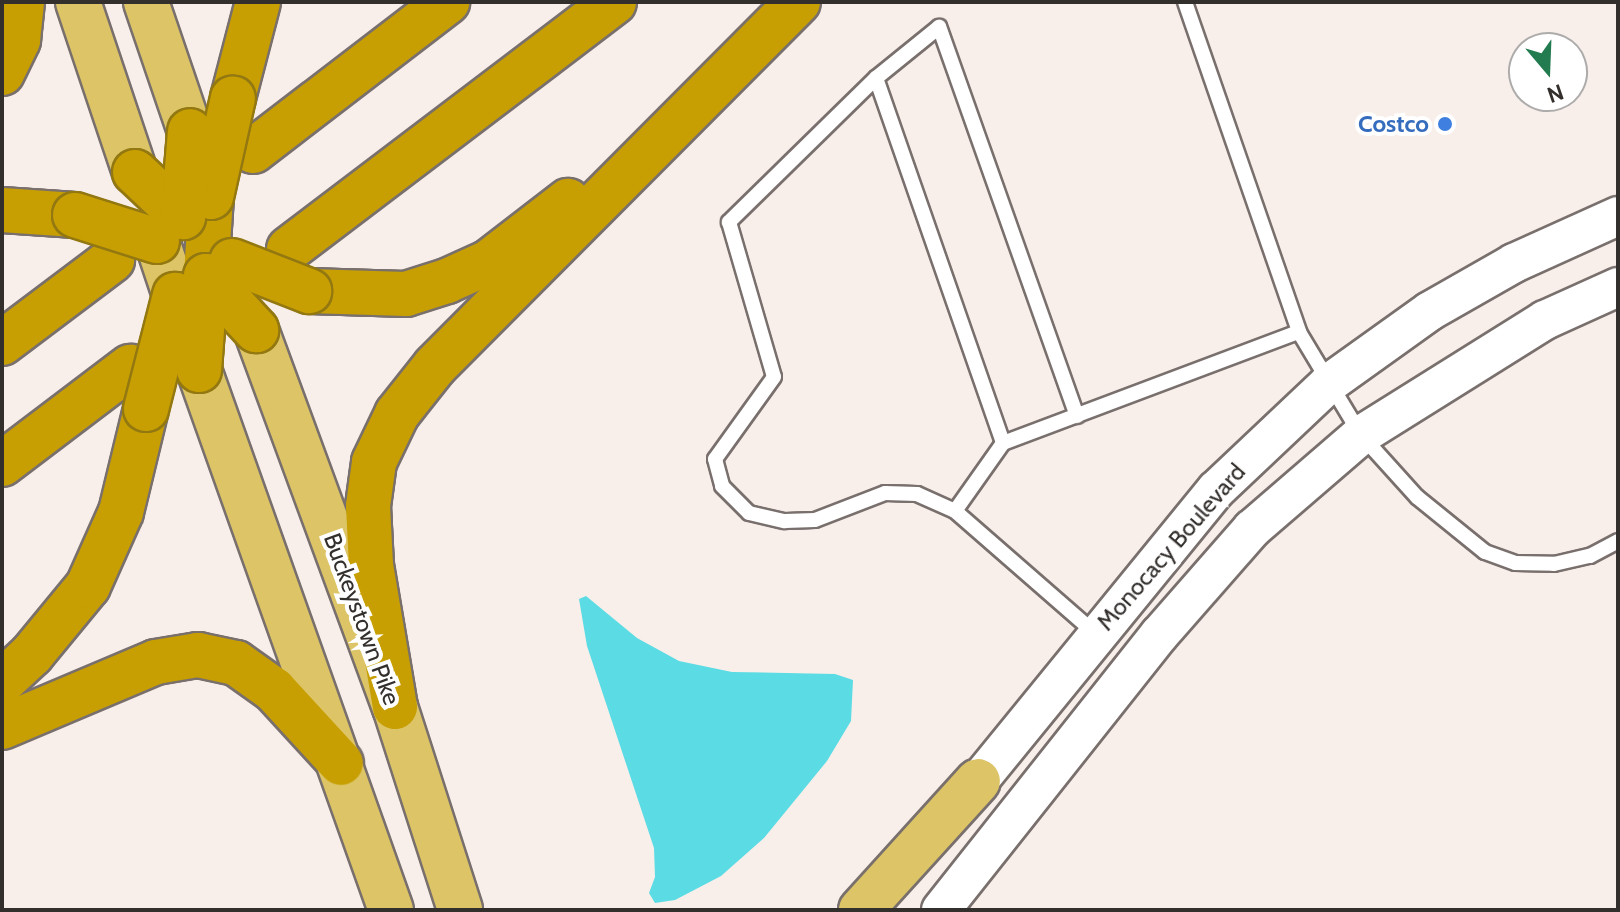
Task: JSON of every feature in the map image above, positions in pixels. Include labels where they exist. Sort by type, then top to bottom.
[{"type":"highway","points":[[2,73],[18,40],[22,2]]},
{"type":"highway","points":[[2,682],[32,654],[88,586],[121,512],[146,409],[194,248],[258,2]]},
{"type":"highway","points":[[253,151],[447,2]]},
{"type":"highway","points":[[289,249],[614,2]]},
{"type":"highway","points":[[395,707],[371,565],[368,506],[374,462],[397,414],[435,366],[707,88],[798,2]]},
{"type":"highway","points":[[2,210],[75,215],[194,248],[309,291],[406,294],[489,262],[707,88]]},
{"type":"highway","points":[[190,131],[199,370]]},
{"type":"highway","points":[[135,172],[256,330]]},
{"type":"highway","points":[[2,343],[112,260]]},
{"type":"highway","points":[[2,464],[130,367]]},
{"type":"highway","points":[[2,727],[156,662],[198,655],[236,663],[274,690],[341,763]]},
{"type":"main road","points":[[78,2],[135,172]]},
{"type":"main road","points":[[146,2],[190,131]]},
{"type":"main road","name":"Monocacy Boulevard","points":[[877,910],[1095,633],[1216,490],[1328,384],[1442,304],[1514,263],[1618,216]]},
{"type":"main road","name":"Monocacy Boulevard","points":[[941,910],[1160,634],[1252,529],[1361,435],[1545,320],[1618,287]]},
{"type":"main road","name":"Buckeystown Pike","points":[[256,330],[395,707],[460,910]]},
{"type":"main road","points":[[199,370],[391,910]]},
{"type":"main road","points":[[861,910],[978,781]]},
{"type":"lane","points":[[1185,2],[1299,332],[1361,435],[1417,497],[1485,552],[1515,563],[1554,564],[1590,556],[1618,541]]},
{"type":"lane","points":[[1077,416],[939,27],[876,78],[729,222],[774,377],[715,459],[722,486],[749,513],[785,521],[815,520],[885,493],[917,494],[955,511],[1095,633]]},
{"type":"lane","points":[[876,78],[1003,443]]},
{"type":"lane","points":[[955,511],[1003,443],[1299,332]]},
{"type":"water","points":[[586,596],[637,638],[679,661],[732,672],[835,674],[853,680],[851,721],[827,761],[764,838],[721,876],[675,900],[655,903],[649,893],[655,877],[654,848],[587,646],[579,599]]},
{"type":"place","name":"Costco","points":[[1445,124]]}]
